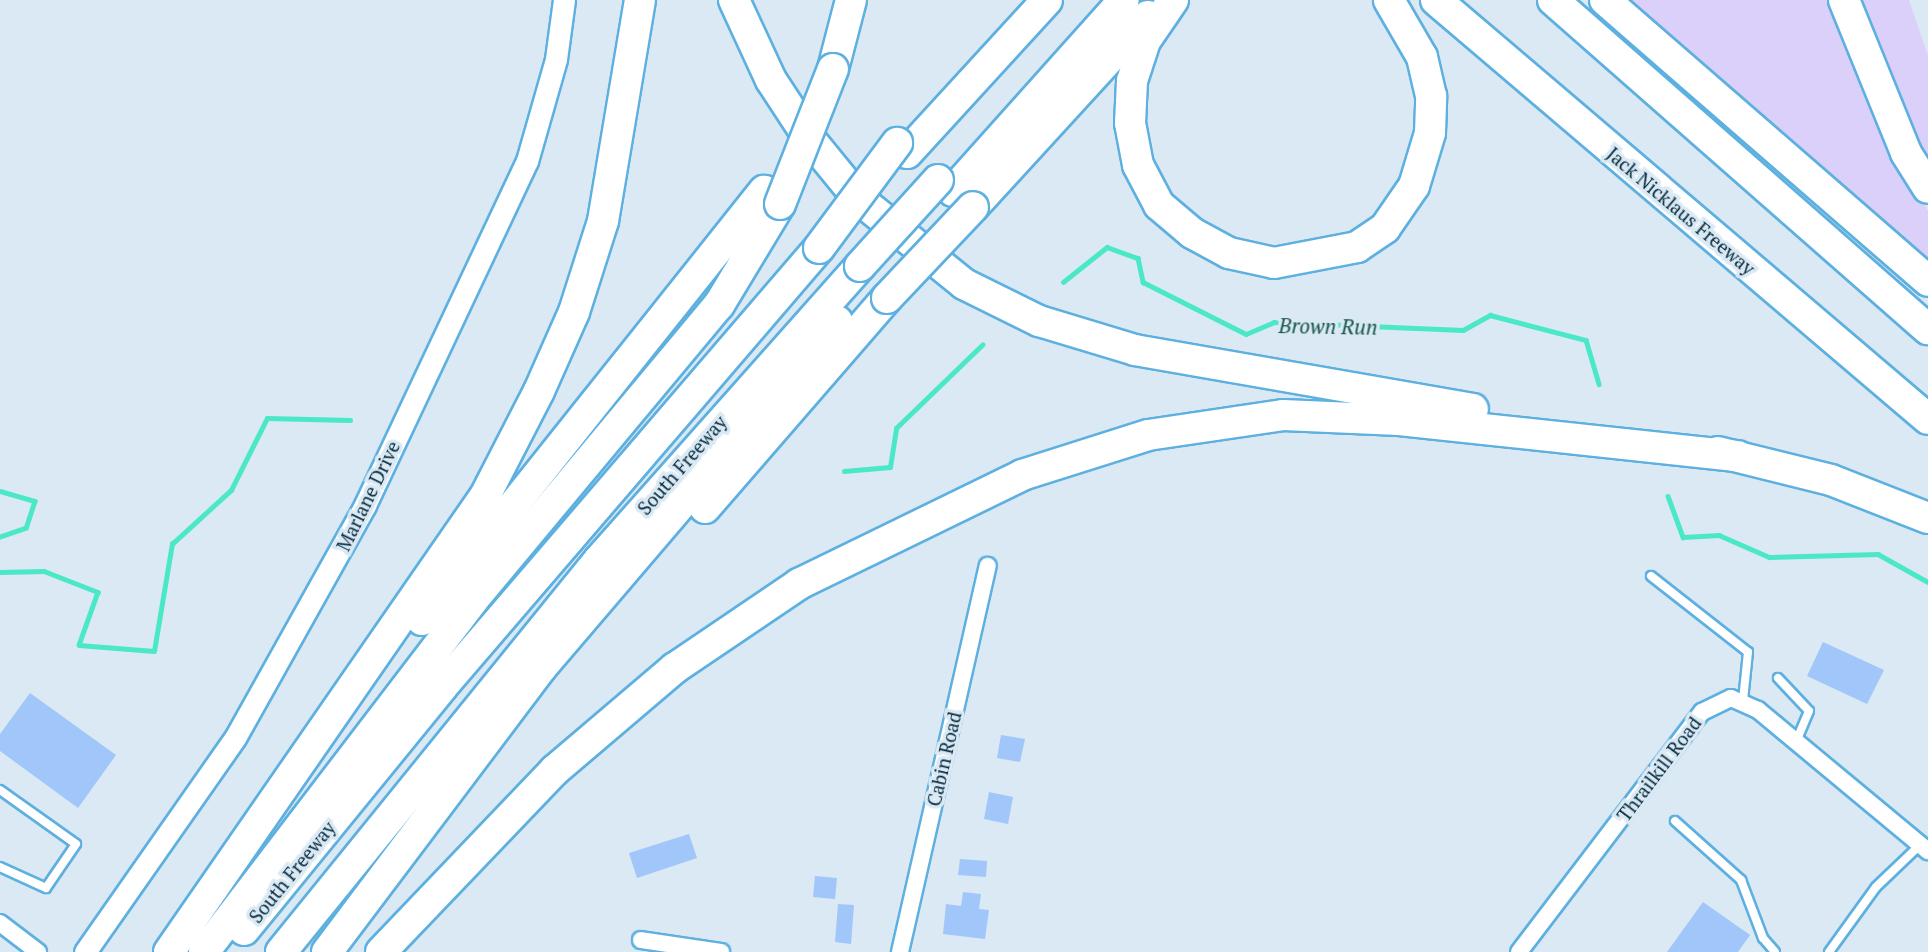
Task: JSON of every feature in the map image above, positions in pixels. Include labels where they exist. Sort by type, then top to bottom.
[{"type":"highway","points":[[169,952],[285,789],[485,496],[574,312],[603,221],[640,0]]},
{"type":"highway","points":[[734,0],[771,80],[859,199],[964,284],[1039,321],[1135,350],[1248,373],[1738,456],[1831,480],[1928,518]]},
{"type":"highway","points":[[204,952],[472,601],[719,305],[834,69],[851,0]]},
{"type":"highway","points":[[902,148],[1024,0]]},
{"type":"highway","name":"South Freeway","points":[[226,952],[442,687],[902,148],[1048,0]]},
{"type":"highway","name":"South Freeway","points":[[281,952],[599,560],[874,280],[955,192],[1108,0]]},
{"type":"highway","points":[[327,952],[351,919],[874,280],[1124,0]]},
{"type":"highway","points":[[955,192],[1162,0]]},
{"type":"highway","points":[[1173,0],[1145,41],[1132,81],[1138,165],[1159,205],[1192,233],[1229,253],[1274,263],[1357,247],[1385,228],[1414,186],[1430,133],[1431,96],[1422,57],[1389,0]]},
{"type":"highway","name":"Jack Nicklaus Freeway","points":[[1436,0],[1928,419]]},
{"type":"highway","points":[[1553,0],[1928,329]]},
{"type":"highway","points":[[1605,0],[1928,281]]},
{"type":"highway","points":[[1844,0],[1906,153],[1928,188]]},
{"type":"highway","points":[[285,789],[772,198]]},
{"type":"highway","points":[[381,952],[555,770],[675,668],[799,584],[1022,475],[1148,435],[1283,415],[1399,420],[1738,456]]},
{"type":"street","name":"Marlane Drive","points":[[85,952],[235,738],[365,505],[527,161],[554,72],[565,0]]},
{"type":"street","name":"Cabin Road","points":[[900,952],[988,566]]},
{"type":"street","points":[[1743,700],[1924,848]]},
{"type":"street","name":"Thrailkill Road","points":[[1519,952],[1702,712],[1715,702],[1743,700]]},
{"type":"street","points":[[0,923],[38,952]]},
{"type":"street","points":[[641,940],[721,952]]},
{"type":"lane","points":[[1651,576],[1748,652],[1743,700]]},
{"type":"lane","points":[[1778,678],[1809,711],[1796,741]]},
{"type":"lane","points":[[0,790],[76,844],[46,888],[0,867]]},
{"type":"lane","points":[[1675,821],[1741,880],[1763,938],[1775,952]]},
{"type":"lane","points":[[1829,952],[1876,887],[1924,848]]},
{"type":"shaded area","points":[[1625,0],[1828,0],[1867,95],[1928,211],[1928,262]]},
{"type":"shaded area","points":[[1859,0],[1909,0],[1928,56],[1928,161]]},
{"type":"building","points":[[1823,642],[1884,670],[1867,704],[1807,676]]},
{"type":"building","points":[[30,693],[116,755],[78,808],[0,751],[0,734]]},
{"type":"building","points":[[1001,735],[1025,739],[1020,762],[997,758]]},
{"type":"building","points":[[989,792],[1013,797],[1008,824],[984,819]]},
{"type":"building","points":[[689,834],[697,858],[637,878],[629,853]]},
{"type":"building","points":[[960,859],[987,861],[986,877],[958,875]]},
{"type":"building","points":[[815,876],[837,878],[835,899],[813,897]]},
{"type":"building","points":[[963,892],[981,894],[979,909],[989,910],[985,939],[943,934],[946,904],[961,906]]},
{"type":"building","points":[[1703,902],[1750,935],[1738,952],[1667,952]]},
{"type":"building","points":[[838,904],[854,905],[851,944],[835,942]]},
{"type":"waterway","name":"Brown Run","points":[[1063,282],[1107,247],[1138,258],[1143,282],[1246,334],[1274,322],[1463,330],[1490,315],[1586,340],[1599,384]]},
{"type":"waterway","name":"Brown Run","points":[[844,471],[890,467],[896,428],[982,345]]},
{"type":"waterway","name":"Brown Run","points":[[0,572],[44,571],[98,592],[79,645],[154,651],[172,544],[231,490],[267,418],[350,420]]},
{"type":"waterway","name":"Brown Run","points":[[0,491],[35,501],[26,528],[0,537]]},
{"type":"waterway","name":"Brown Run","points":[[1668,496],[1683,537],[1719,535],[1769,557],[1878,554],[1928,582]]}]
